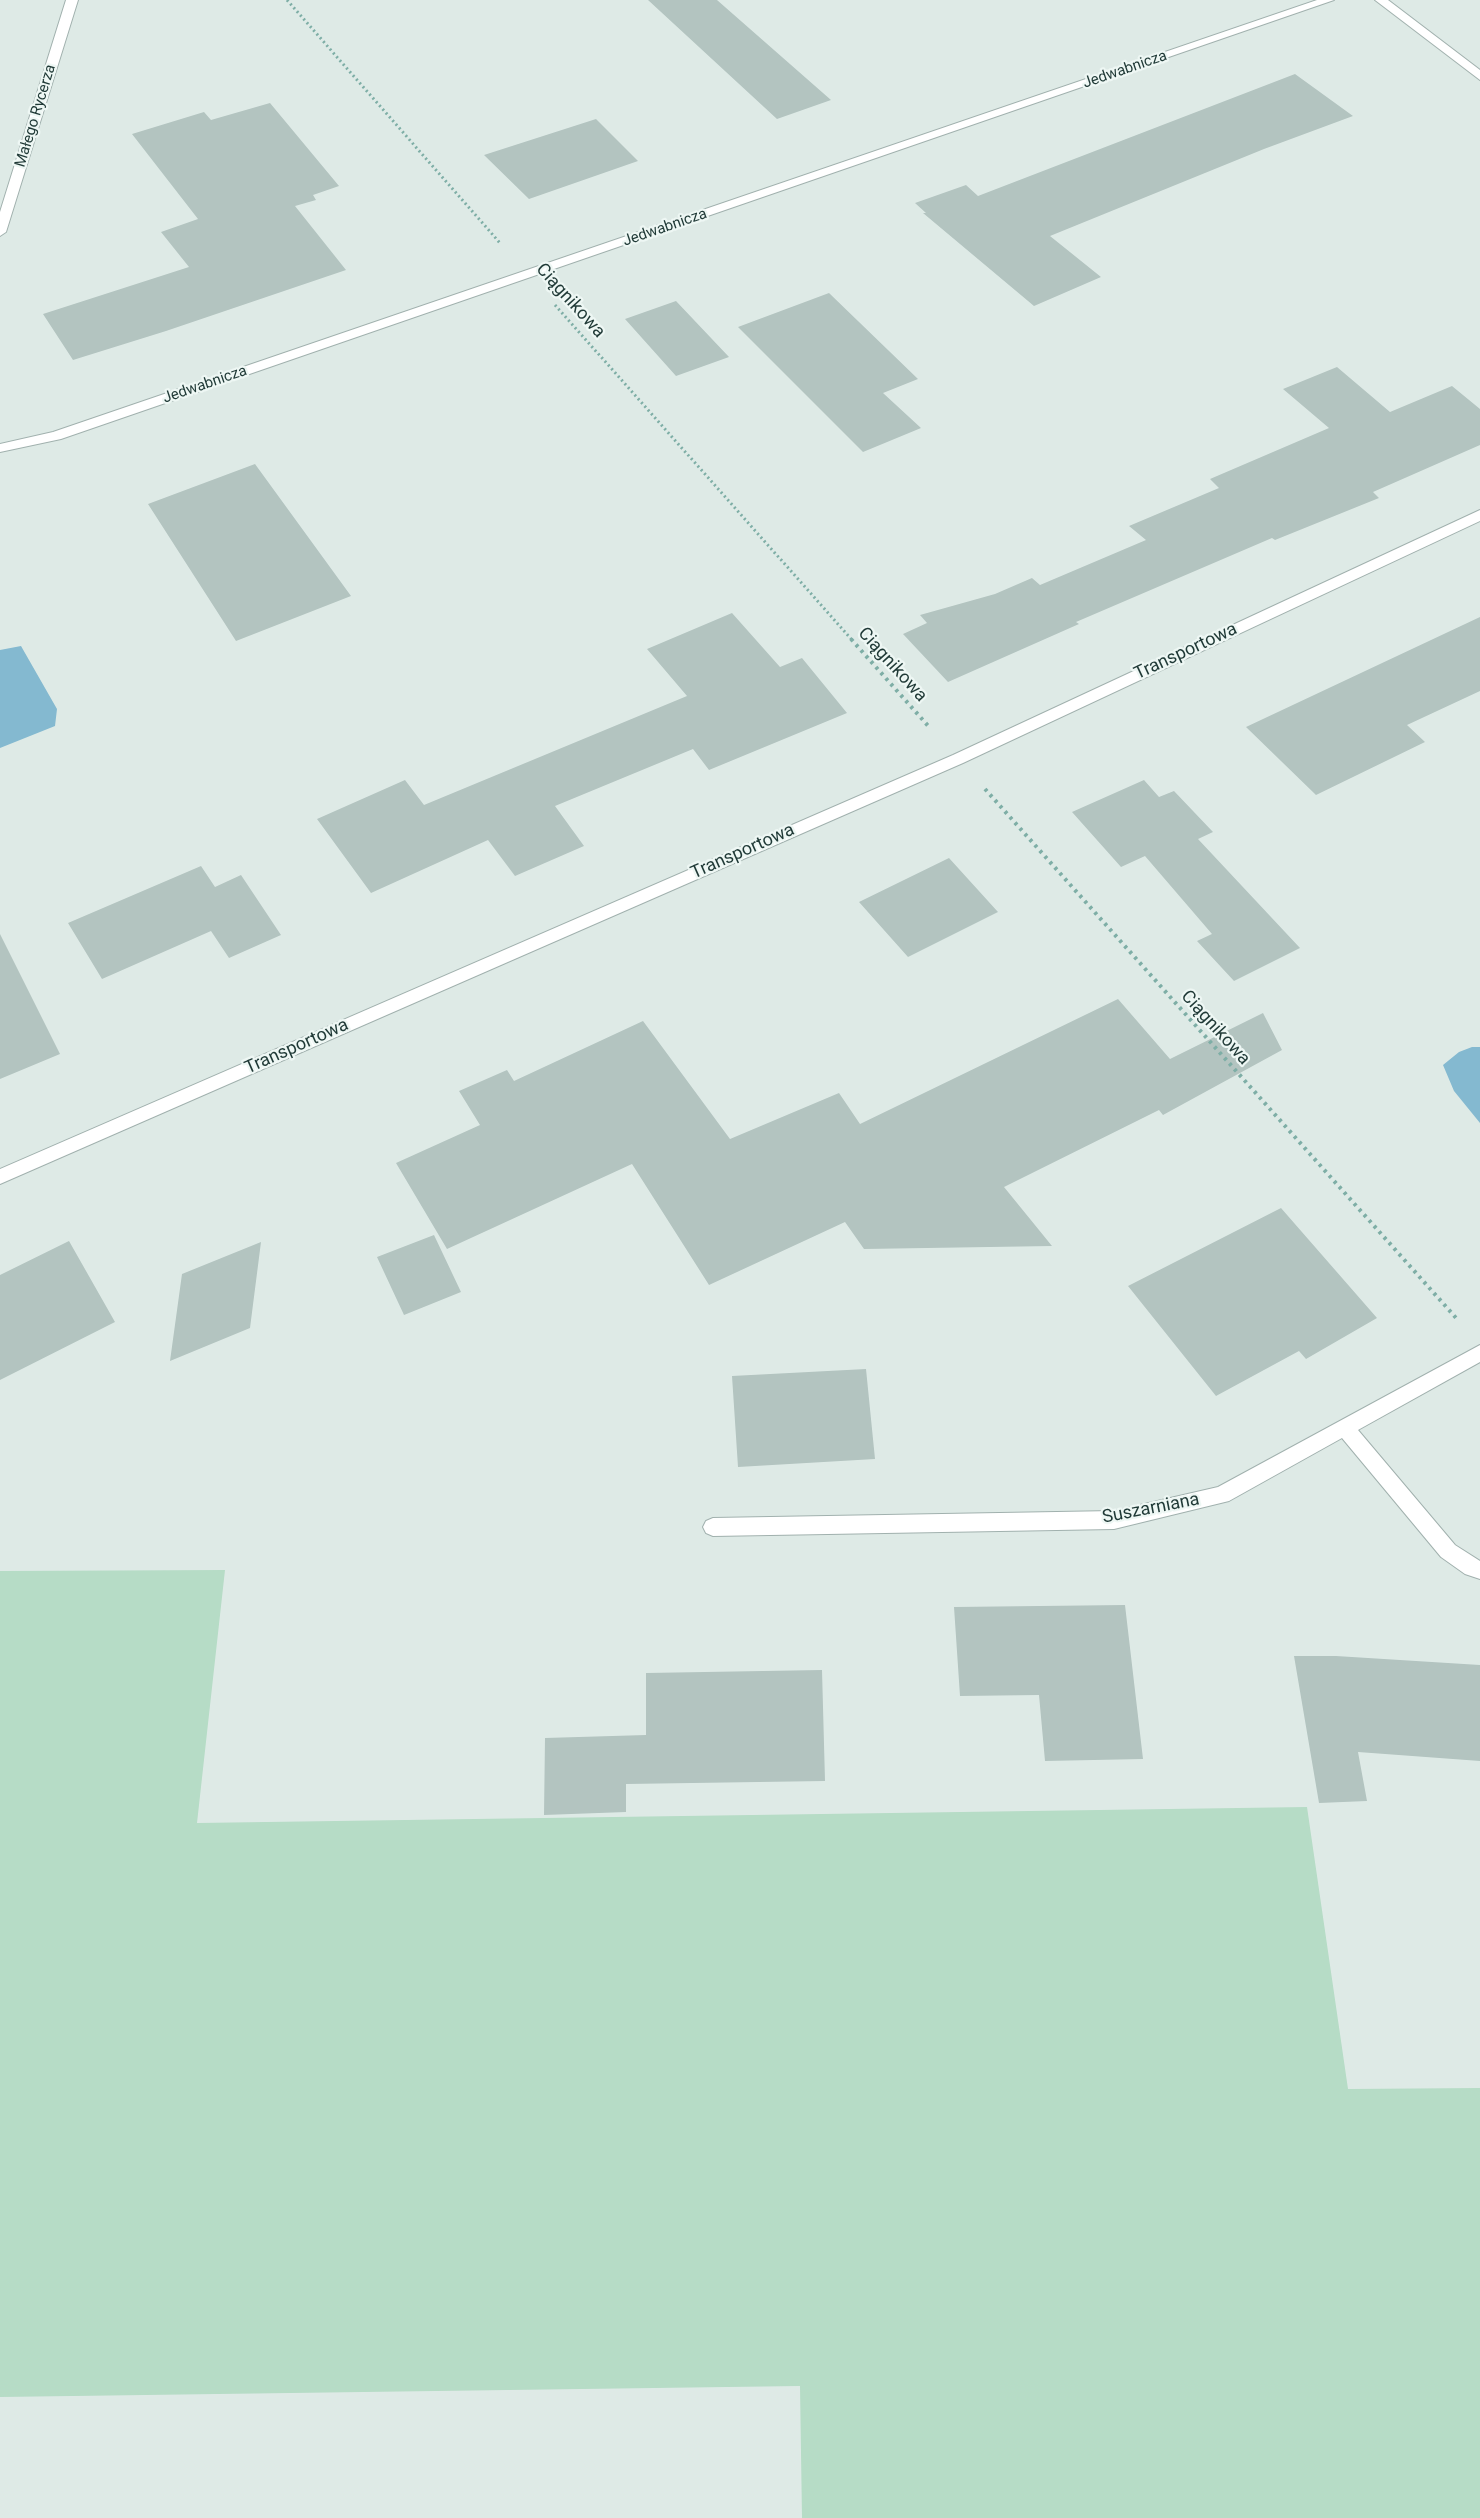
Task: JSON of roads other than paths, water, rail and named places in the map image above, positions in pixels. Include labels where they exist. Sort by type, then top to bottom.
[{"type":"street","name":"Małego Rycerza","points":[[0,232],[72,0]]},
{"type":"street","name":"Jedwabnicza","points":[[0,448],[56,436],[1328,0]]},
{"type":"street","points":[[1381,0],[1480,76]]},
{"type":"street","name":"Transportowa","points":[[0,1177],[958,759],[1480,515]]},
{"type":"street","name":"Suszarniana","points":[[713,1527],[1114,1520],[1222,1495],[1480,1353]]},
{"type":"street","points":[[1345,1428],[1448,1551],[1472,1568],[1480,1570]]},
{"type":"water","points":[[21,646],[57,709],[55,726],[0,748],[0,650]]},
{"type":"water","points":[[1472,1047],[1480,1047],[1480,1123],[1454,1091],[1443,1065],[1459,1052]]}]
